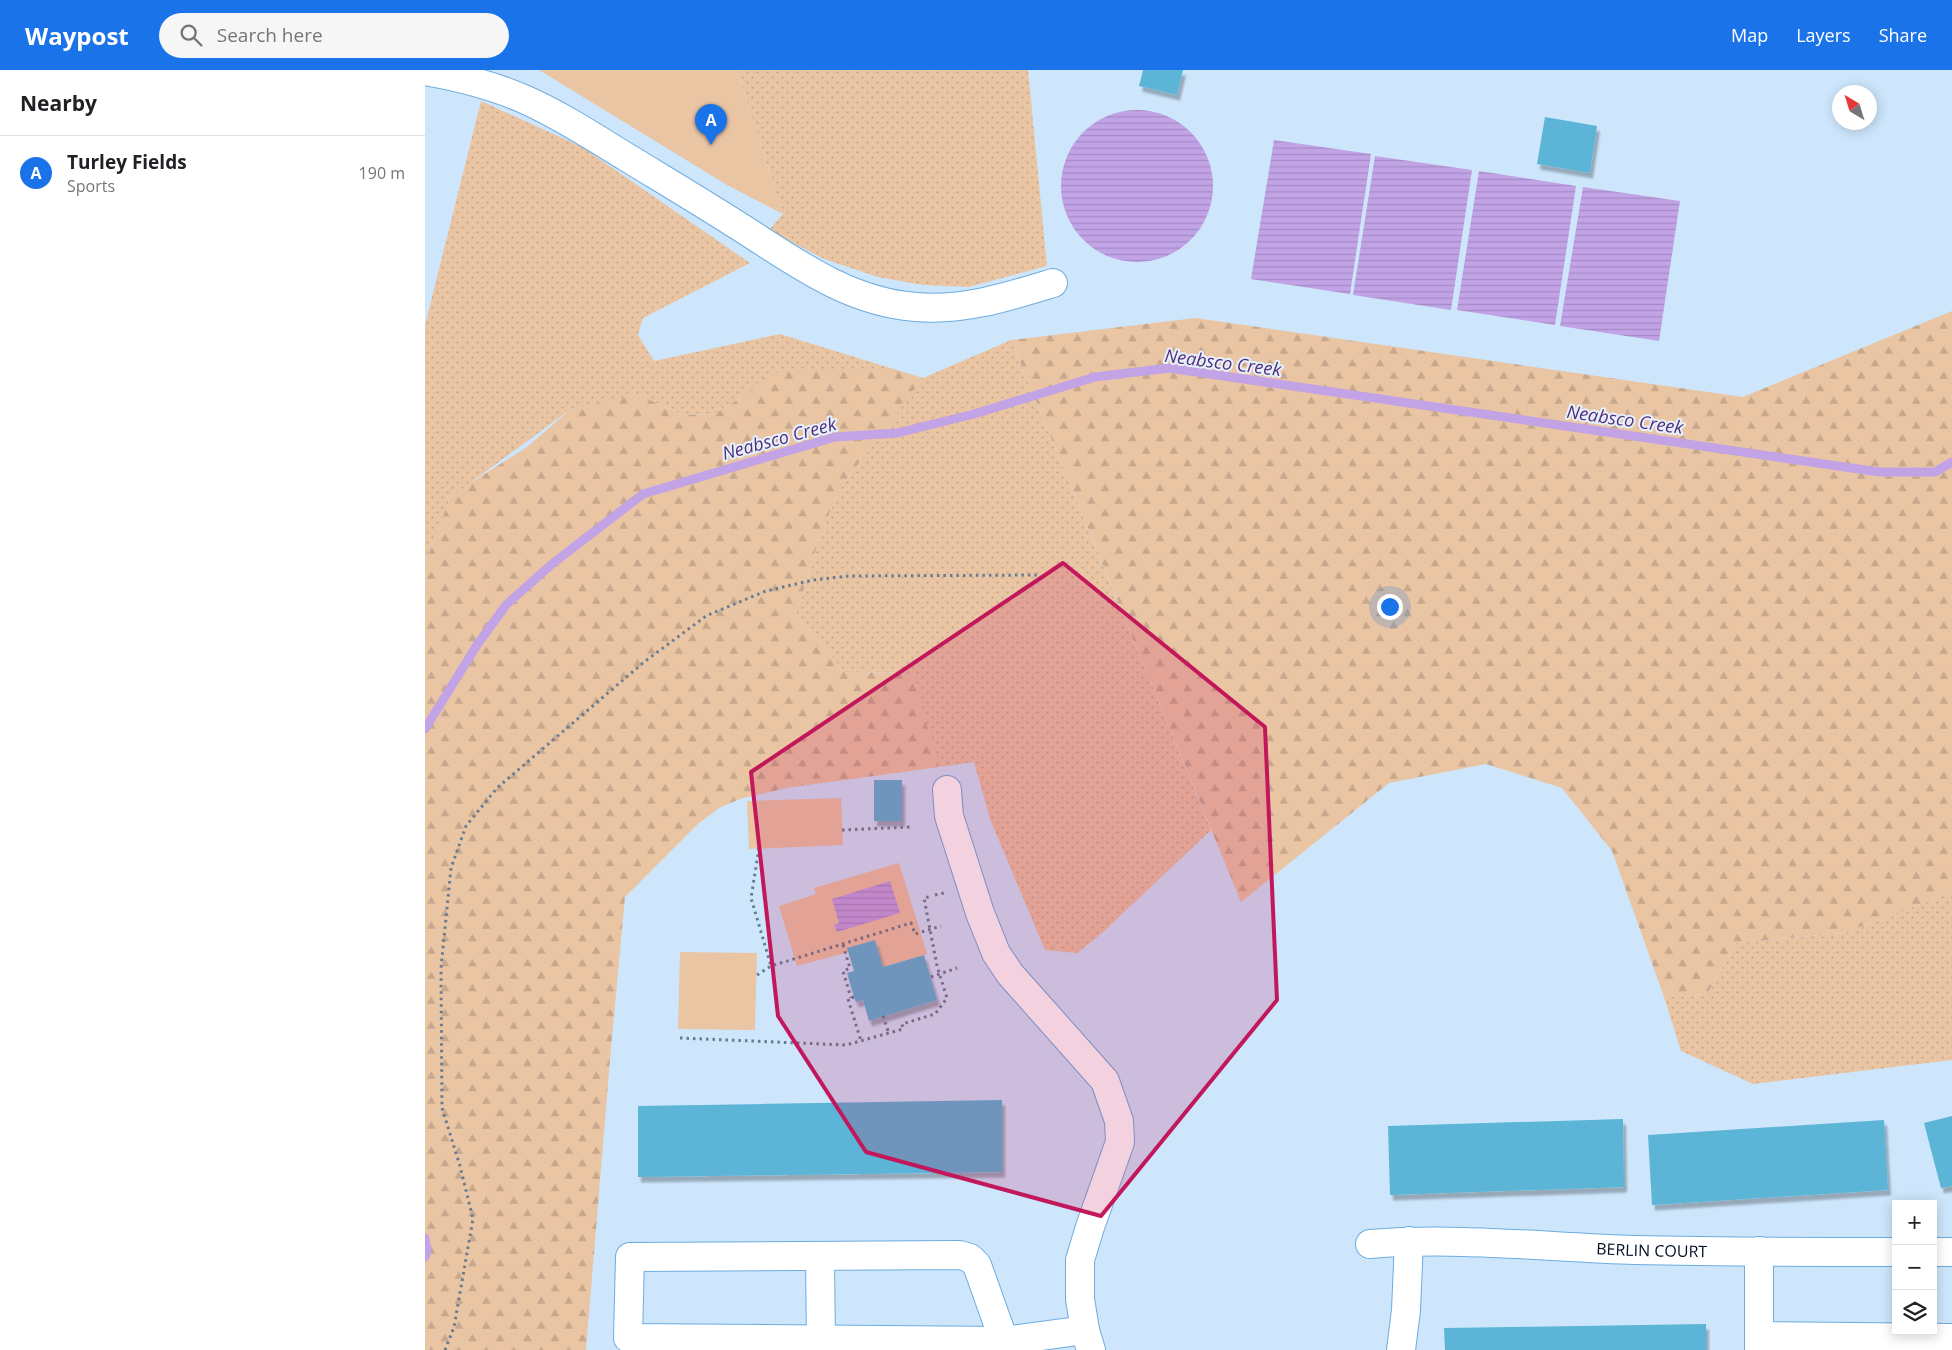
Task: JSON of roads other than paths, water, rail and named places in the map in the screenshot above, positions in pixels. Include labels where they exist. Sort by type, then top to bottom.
[{"type":"street","points":[[425,71],[496,88],[556,114],[712,209],[823,280],[860,296],[891,304],[955,308],[995,301],[1053,283]]},
{"type":"street","points":[[947,790],[949,816],[980,913],[995,952],[1010,974],[1105,1081],[1121,1128],[1120,1142],[1089,1227],[1080,1260],[1080,1300],[1088,1340],[1005,1346],[821,1345],[628,1338],[631,1258],[960,1255],[970,1258],[977,1265],[982,1275],[1005,1346]]},
{"type":"street","points":[[1401,1350],[1406,1310],[1409,1241]]},
{"type":"street","name":"BERLIN COURT","points":[[1370,1244],[1409,1241],[1635,1250],[1892,1252]]},
{"type":"street","points":[[1759,1251],[1759,1343],[1952,1338]]},
{"type":"street","points":[[1937,1252],[1952,1252]]},
{"type":"street","points":[[820,1257],[821,1345]]},
{"type":"waterway","name":"Neabsco Creek","points":[[425,729],[477,645],[506,605],[552,564],[643,494],[835,437],[897,433],[974,414],[1095,377],[1169,368],[1879,472],[1935,472],[1952,462]]},
{"type":"waterway","name":"Neabsco Creek","points":[[425,1238],[427,1251],[425,1257]]},
{"type":"place","name":"Turley Fields","points":[[711,145]]}]
